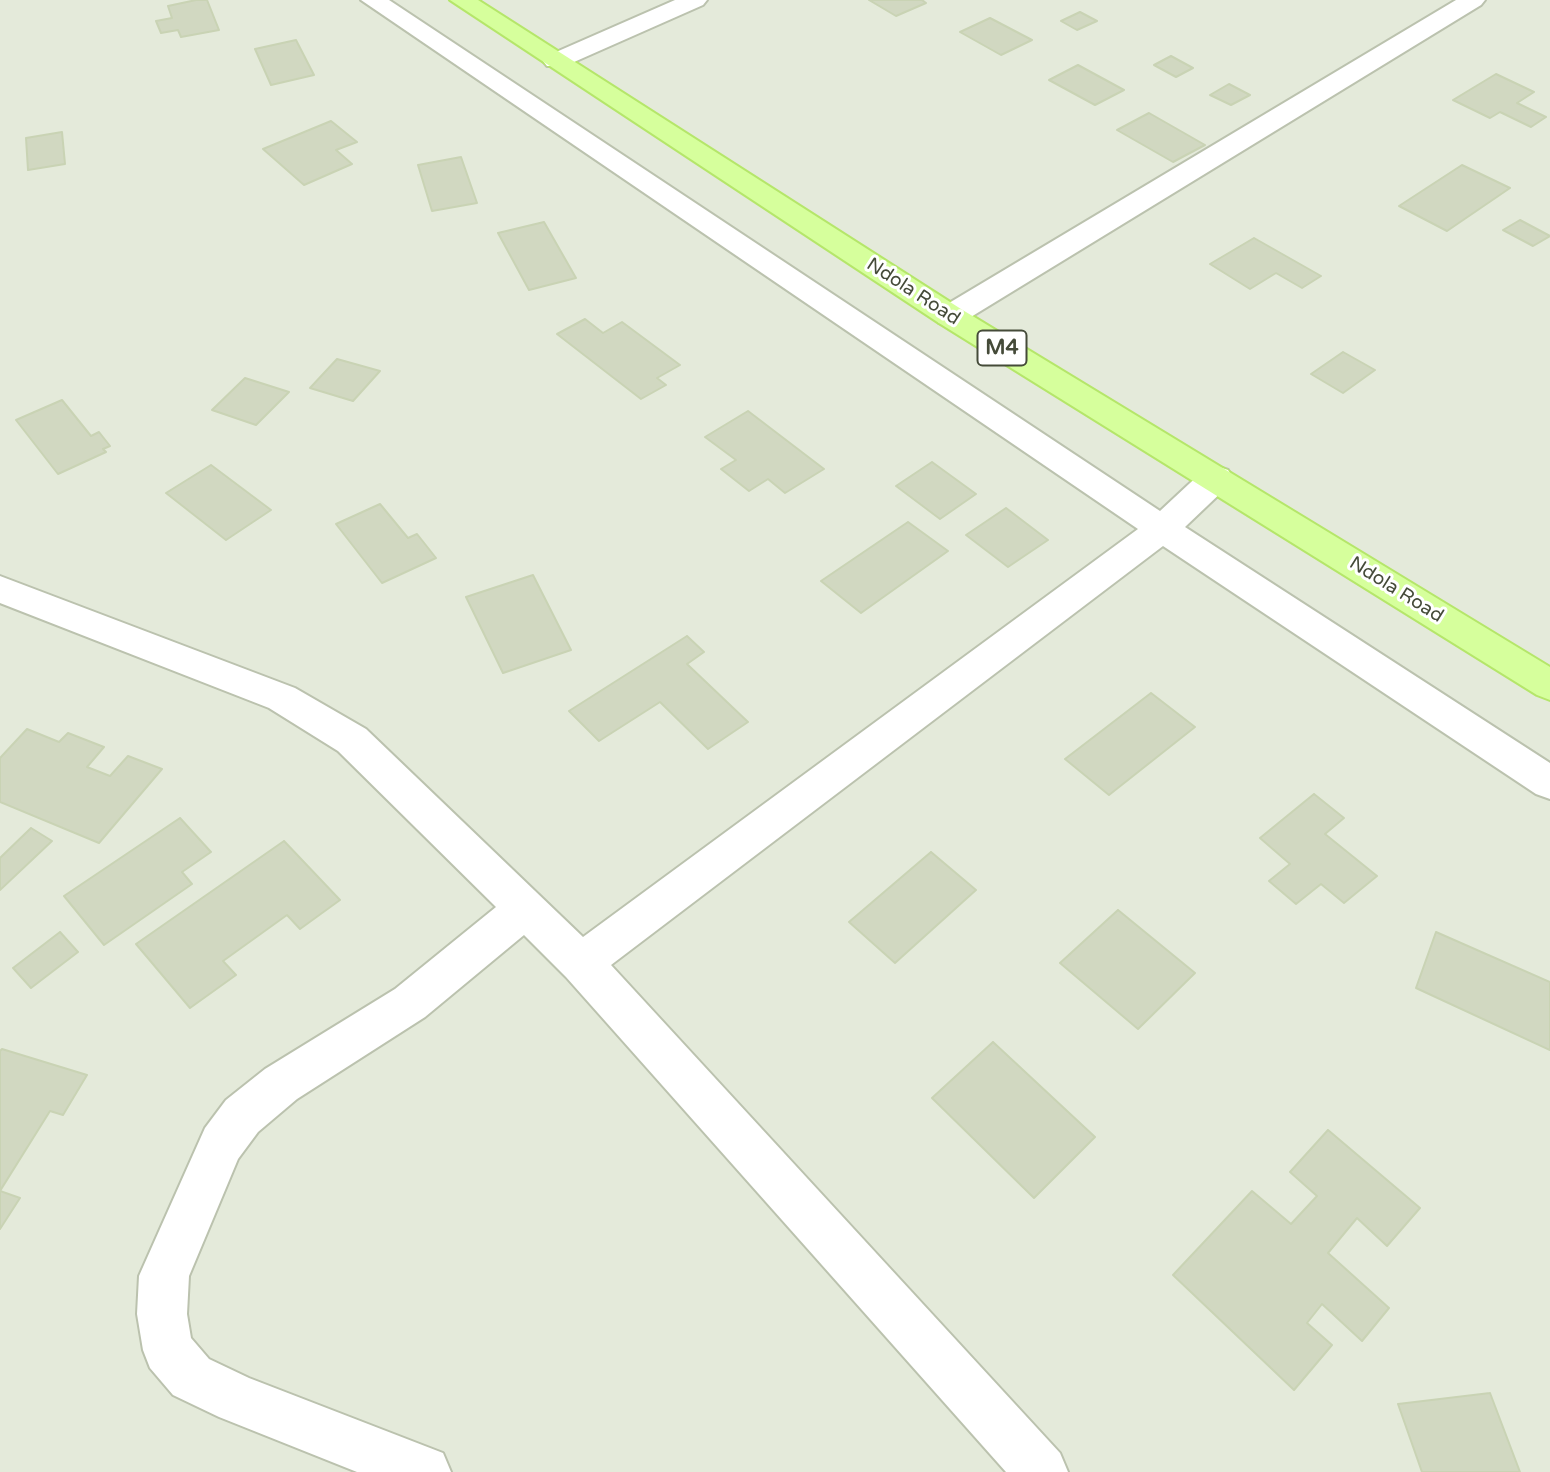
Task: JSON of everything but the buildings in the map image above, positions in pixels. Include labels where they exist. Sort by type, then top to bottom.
[{"type":"main road","name":"Ndola Road","points":[[462,0],[950,316],[1550,685]]},
{"type":"street","points":[[373,0],[1162,529],[1550,783]]},
{"type":"street","points":[[556,61],[695,0]]},
{"type":"street","points":[[950,316],[1474,0]]},
{"type":"street","points":[[581,963],[1162,529],[1216,478]]},
{"type":"street","points":[[0,589],[282,698],[352,740],[581,963],[1041,1472]]},
{"type":"street","points":[[424,1472],[237,1399],[191,1377],[168,1350],[162,1314],[164,1276],[221,1144],[242,1116],[281,1084],[410,1003],[525,908]]},
{"type":"shaded area","points":[[0,0],[1550,0],[1550,1472],[0,1472]]}]
